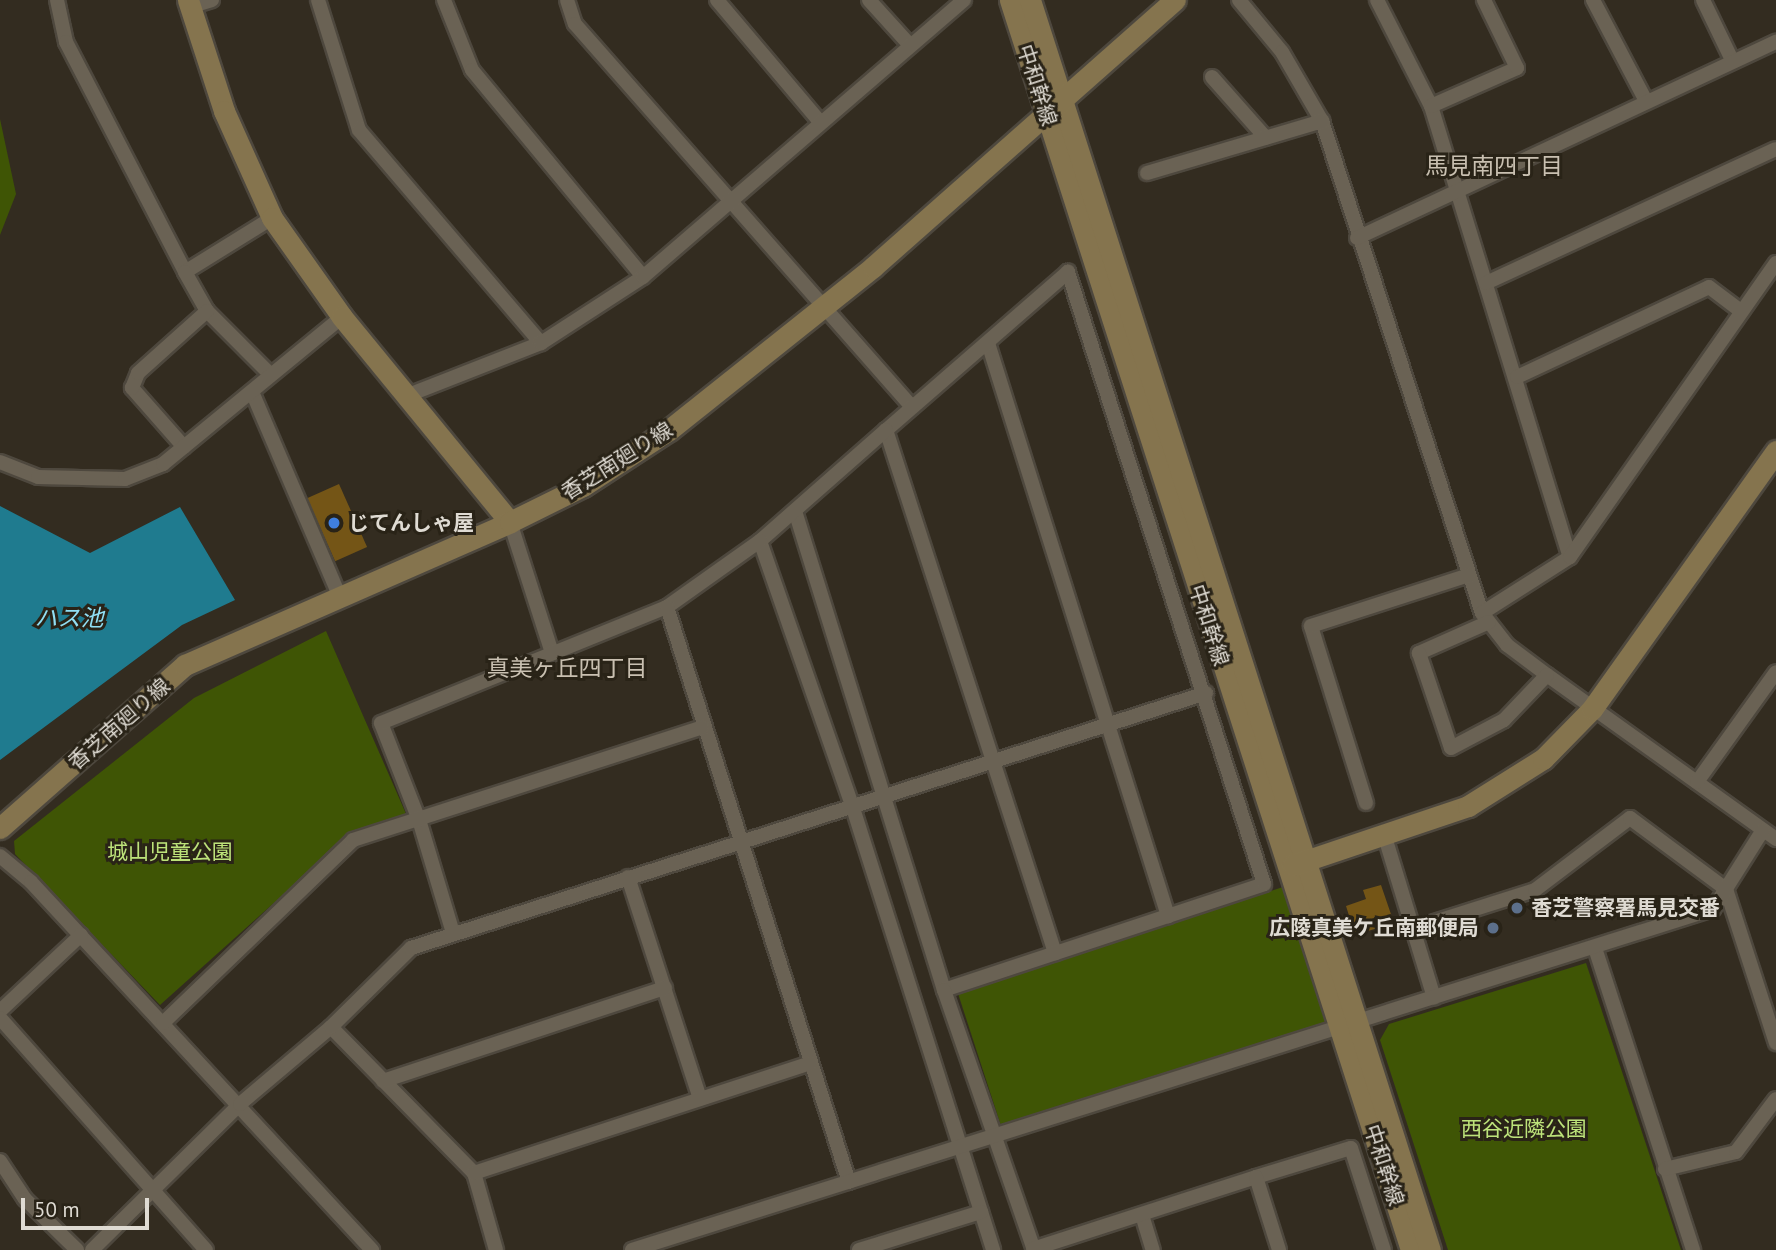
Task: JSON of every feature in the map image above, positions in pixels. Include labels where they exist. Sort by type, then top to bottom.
[{"type":"street","points":[[57,0],[66,43],[207,311],[270,374]]},
{"type":"street","points":[[212,0],[188,4],[225,111],[272,218],[342,317],[510,522],[552,653]]},
{"type":"street","points":[[318,0],[359,130],[541,343]]},
{"type":"street","points":[[444,0],[472,70],[643,277]]},
{"type":"street","points":[[567,0],[575,23],[735,201],[912,407]]},
{"type":"street","points":[[717,0],[820,122]]},
{"type":"street","points":[[869,0],[908,43]]},
{"type":"street","points":[[406,396],[541,343],[643,277],[735,201],[908,43],[964,0]]},
{"type":"street","name":"中和幹線","points":[[1010,0],[1055,108]]},
{"type":"street","name":"中和幹線","points":[[1030,0],[1055,108],[1297,864],[1411,1250]]},
{"type":"street","name":"香芝南廻り線","points":[[0,828],[185,665],[339,594],[510,522],[583,486],[669,430],[825,305],[1055,108],[1175,0]]},
{"type":"street","points":[[1239,0],[1282,52],[1322,121],[1357,238],[1485,618],[1547,675],[1776,839]]},
{"type":"street","points":[[1377,0],[1432,106],[1570,557]]},
{"type":"street","points":[[1432,106],[1517,68],[1484,0]]},
{"type":"street","points":[[1592,0],[1646,101]]},
{"type":"street","points":[[1703,0],[1732,60]]},
{"type":"street","points":[[1357,238],[1732,60],[1776,42]]},
{"type":"street","points":[[1212,78],[1266,138]]},
{"type":"street","points":[[1147,173],[1322,121]]},
{"type":"street","points":[[1486,283],[1776,149]]},
{"type":"street","points":[[185,272],[272,218]]},
{"type":"street","points":[[1547,675],[1504,720],[1451,748],[1419,653],[1485,618],[1570,557],[1776,263]]},
{"type":"street","points":[[453,933],[419,820],[381,723],[667,607],[761,541],[1068,272],[1206,693],[1264,884],[944,990]]},
{"type":"street","points":[[1517,377],[1709,287],[1741,311]]},
{"type":"street","points":[[184,447],[132,388],[138,373],[207,311]]},
{"type":"street","points":[[0,462],[38,477],[125,479],[163,464],[342,317]]},
{"type":"street","points":[[988,343],[1168,916]]},
{"type":"street","points":[[252,393],[339,594]]},
{"type":"street","points":[[886,430],[1055,953]]},
{"type":"street","points":[[1297,864],[1468,806],[1543,759],[1592,709],[1774,459]]},
{"type":"street","points":[[795,511],[944,990],[991,1134],[1034,1249],[1351,1148],[1384,1250]]},
{"type":"street","points":[[761,541],[853,808],[993,1250]]},
{"type":"street","points":[[1366,803],[1311,626],[1469,575]]},
{"type":"street","points":[[667,607],[702,727],[741,840],[849,1182]]},
{"type":"street","points":[[1697,782],[1776,672]]},
{"type":"street","points":[[92,1250],[240,1104],[331,1027],[411,948],[1206,693]]},
{"type":"street","points":[[163,1023],[353,841],[702,727]]},
{"type":"street","points":[[1412,929],[1535,890],[1630,818],[1726,889],[1776,1043]]},
{"type":"street","points":[[632,1250],[849,1182],[961,1143],[1347,1027],[1713,909],[1763,830]]},
{"type":"street","points":[[1384,834],[1434,998]]},
{"type":"street","points":[[0,856],[81,935],[240,1104],[372,1250]]},
{"type":"street","points":[[628,877],[700,1099]]},
{"type":"street","points":[[0,1011],[81,935]]},
{"type":"street","points":[[1595,948],[1693,1250]]},
{"type":"street","points":[[383,1081],[664,988]]},
{"type":"street","points":[[0,1018],[206,1250]]},
{"type":"street","points":[[331,1027],[474,1173],[496,1250]]},
{"type":"street","name":"中和幹線","points":[[1347,1027],[1430,1250]]},
{"type":"street","points":[[474,1173],[811,1063]]},
{"type":"street","points":[[1665,1169],[1736,1152],[1776,1100]]},
{"type":"street","points":[[0,1160],[25,1199],[77,1250]]},
{"type":"street","points":[[1256,1177],[1279,1250]]},
{"type":"street","points":[[859,1250],[876,1248],[981,1212]]},
{"type":"street","points":[[1142,1215],[1153,1250]]},
{"type":"green space","points":[[0,119],[16,194],[0,235]]},
{"type":"green space","name":"城山児童公園","points":[[326,631],[407,816],[352,833],[160,1005],[15,854],[14,841],[194,698]]},
{"type":"green space","points":[[1283,887],[1327,1022],[1002,1128],[958,993]]},
{"type":"green space","name":"西谷近隣公園","points":[[1586,963],[1681,1250],[1448,1250],[1380,1040],[1389,1024]]},
{"type":"water","name":"ハス池","points":[[0,506],[90,553],[180,507],[235,600],[182,625],[0,760]]},
{"type":"building","name":"じてんしゃ屋","points":[[339,484],[367,547],[335,561],[307,498]]},
{"type":"building","points":[[1381,885],[1394,923],[1355,935],[1346,906],[1366,899],[1363,890]]},
{"type":"place","name":"じてんしゃ屋","points":[[334,523]]},
{"type":"place","name":"香芝警察署馬見交番","points":[[1517,908]]},
{"type":"place","name":"広陵真美ケ丘南郵便局","points":[[1493,928]]},
{"type":"district","name":"馬見南四丁目","points":[[1494,166]]},
{"type":"district","name":"真美ヶ丘四丁目","points":[[567,668]]}]
